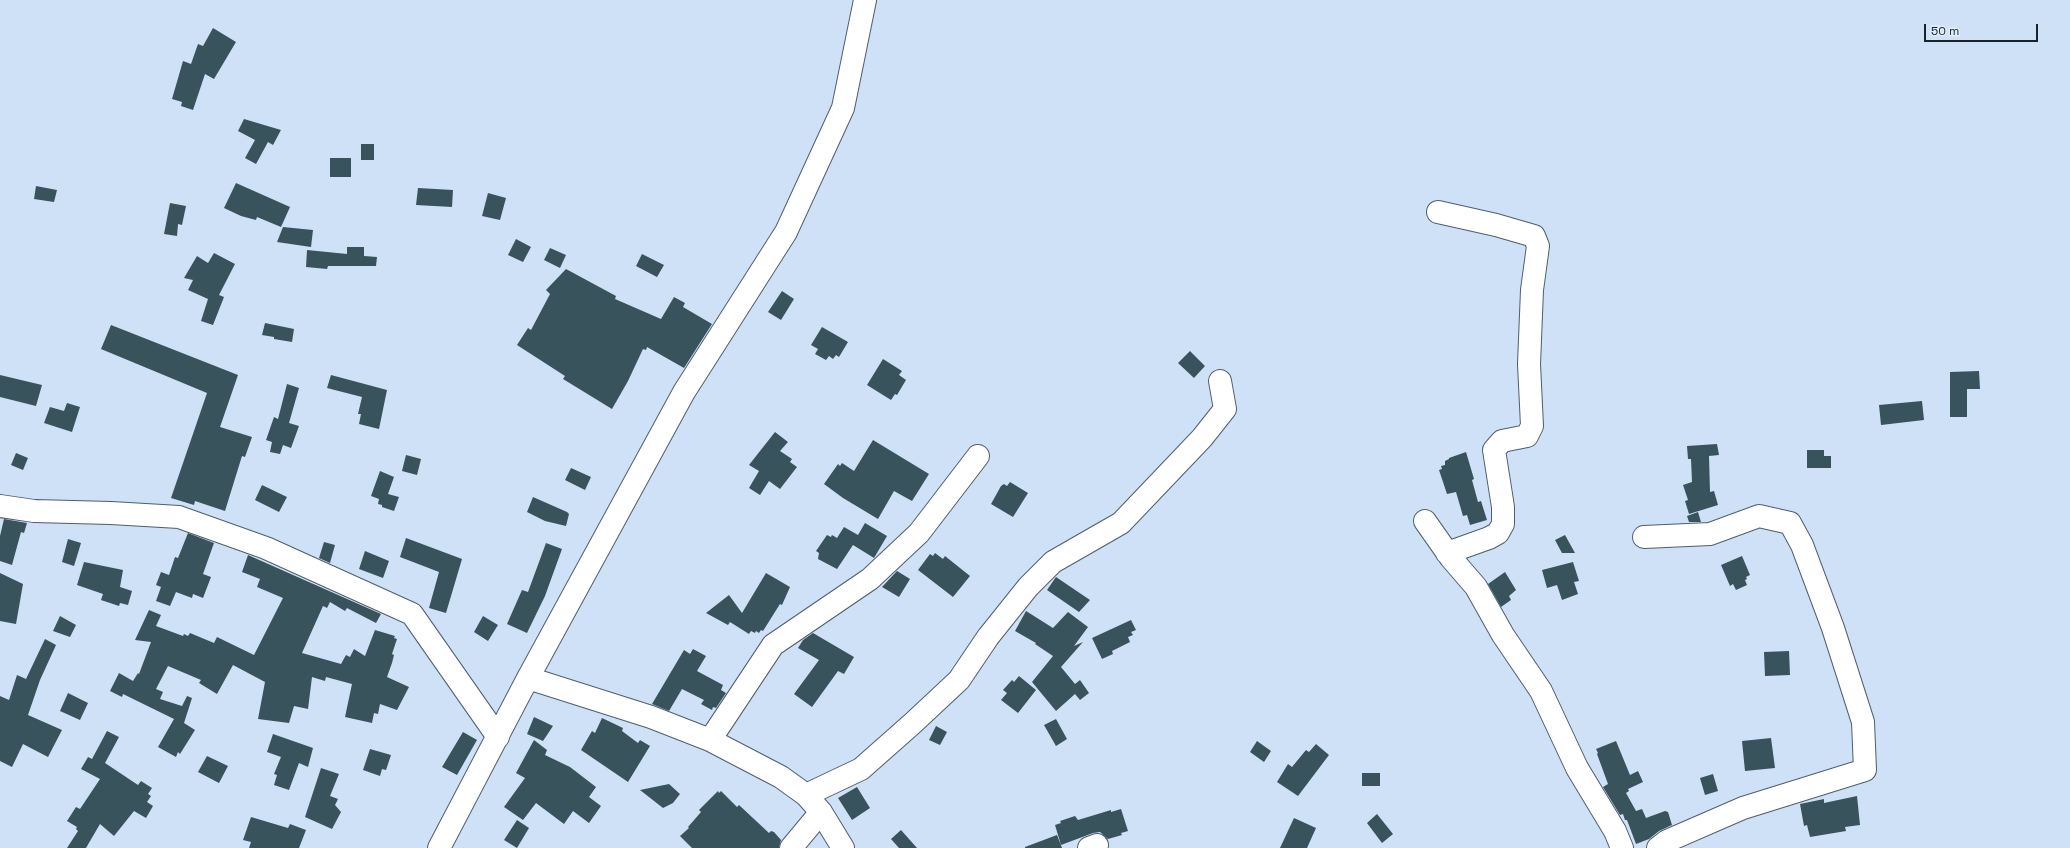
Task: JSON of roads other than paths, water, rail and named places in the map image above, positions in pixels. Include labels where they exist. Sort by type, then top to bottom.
[{"type":"street","points":[[440,848],[528,678],[684,392],[786,232],[843,108],[865,0]]},
{"type":"street","points":[[1438,212],[1496,225],[1534,236],[1538,246],[1532,290],[1529,364],[1532,426],[1527,436],[1502,441],[1494,450],[1503,507],[1503,524],[1498,533],[1489,538],[1447,553]]},
{"type":"street","points":[[806,795],[861,769],[908,728],[958,680],[988,637],[1028,587],[1053,562],[1121,523],[1202,438],[1225,409],[1220,381]]},
{"type":"street","points":[[710,740],[773,645],[870,579],[919,533],[978,456]]},
{"type":"street","points":[[0,506],[34,511],[111,512],[179,517],[266,548],[412,614],[498,737]]},
{"type":"street","points":[[1644,538],[1710,534],[1759,516],[1790,523],[1802,545],[1833,628],[1863,722],[1865,770],[1744,808],[1667,841],[1658,848]]},
{"type":"street","points":[[1425,521],[1447,553],[1476,586],[1503,635],[1541,691],[1577,768],[1615,831],[1622,848]]},
{"type":"street","points":[[528,678],[651,717],[710,740],[781,777],[806,795],[821,812],[843,848]]},
{"type":"street","points":[[791,848],[821,812]]}]
